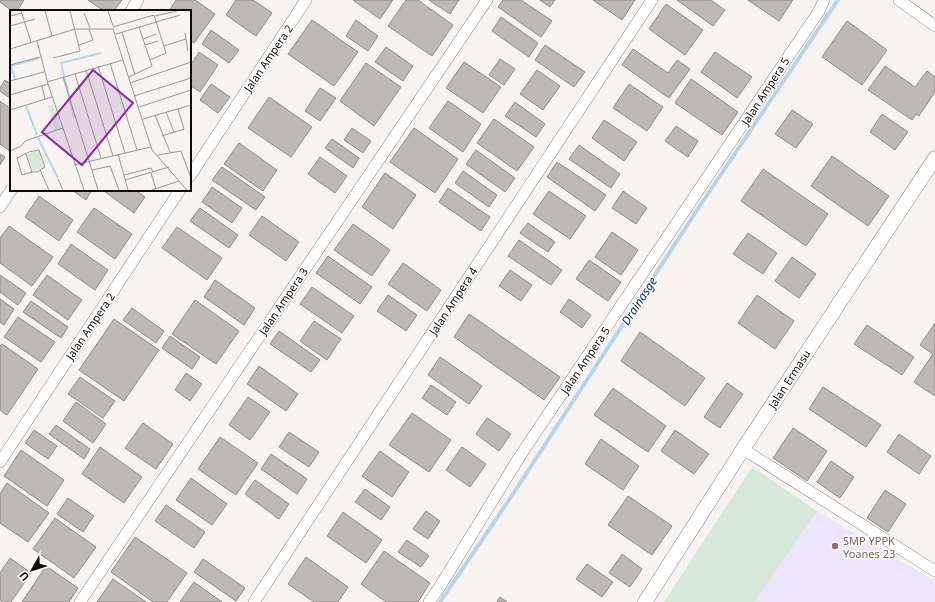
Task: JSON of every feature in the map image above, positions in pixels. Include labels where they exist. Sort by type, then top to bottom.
[{"type":"street","points":[[132,10],[138,0]]},
{"type":"street","name":"Jalan Ampera 2","points":[[191,174],[306,0]]},
{"type":"street","name":"Jalan Ampera 3","points":[[80,602],[487,0]]},
{"type":"street","name":"Jalan Ampera 4","points":[[254,602],[652,0]]},
{"type":"street","name":"Jalan Ampera 5","points":[[429,602],[520,456],[755,107],[819,10],[824,0]]},
{"type":"street","points":[[899,0],[935,26]]},
{"type":"street","name":"Jalan Ermasu","points":[[645,602],[743,449],[935,158]]},
{"type":"street","points":[[0,207],[10,191]]},
{"type":"street","name":"Jalan Ampera 2","points":[[0,462],[179,191]]},
{"type":"street","points":[[743,449],[935,571]]},
{"type":"shaded area","name":"SMP YPPK Yoanes 23","points":[[817,511],[935,581],[935,602],[755,602]]},
{"type":"green space","points":[[752,467],[817,511],[755,602],[664,602]]},
{"type":"building","points":[[0,0],[24,0],[18,10],[11,10],[0,2]]},
{"type":"building","points":[[88,0],[122,0],[115,10],[103,10]]},
{"type":"building","points":[[176,0],[195,0],[215,14],[194,43],[191,41],[191,10],[170,10]]},
{"type":"building","points":[[236,0],[253,0],[272,13],[256,36],[226,15]]},
{"type":"building","points":[[353,0],[393,0],[380,19]]},
{"type":"building","points":[[406,0],[418,0],[453,25],[432,56],[388,26]]},
{"type":"building","points":[[429,0],[459,0],[450,14]]},
{"type":"building","points":[[503,0],[521,0],[552,21],[541,37],[498,7]]},
{"type":"building","points":[[540,0],[555,0],[550,7]]},
{"type":"building","points":[[593,0],[635,0],[622,20]]},
{"type":"building","points":[[677,0],[711,0],[725,10],[713,26]]},
{"type":"building","points":[[748,0],[793,0],[779,21]]},
{"type":"building","points":[[666,4],[703,30],[685,55],[649,29]]},
{"type":"building","points":[[501,17],[538,43],[529,57],[492,31]]},
{"type":"building","points":[[312,20],[358,52],[334,86],[288,54]]},
{"type":"building","points":[[356,20],[378,36],[368,51],[346,36]]},
{"type":"building","points":[[847,21],[887,50],[862,85],[822,57]]},
{"type":"building","points":[[211,30],[239,50],[229,63],[202,44]]},
{"type":"building","points":[[545,45],[585,72],[574,87],[535,60]]},
{"type":"building","points":[[386,47],[413,66],[403,81],[375,62]]},
{"type":"building","points":[[633,49],[668,73],[677,60],[690,69],[669,98],[622,65]]},
{"type":"building","points":[[199,52],[218,65],[200,92],[191,86],[191,64]]},
{"type":"building","points":[[715,52],[752,77],[737,98],[701,72]]},
{"type":"building","points":[[500,59],[515,69],[504,85],[489,75]]},
{"type":"building","points":[[464,62],[501,87],[483,113],[446,88]]},
{"type":"building","points":[[366,63],[401,87],[374,126],[340,101]]},
{"type":"building","points":[[885,66],[915,87],[927,71],[935,77],[935,92],[919,116],[916,114],[912,120],[868,90]]},
{"type":"building","points":[[537,70],[560,86],[543,110],[520,94]]},
{"type":"building","points":[[691,79],[738,112],[722,135],[675,103]]},
{"type":"building","points":[[5,80],[10,83],[10,98],[0,91],[0,88]]},
{"type":"building","points":[[211,84],[230,97],[218,113],[200,100]]},
{"type":"building","points":[[629,84],[663,107],[647,131],[613,108]]},
{"type":"building","points":[[320,88],[336,98],[320,121],[305,111]]},
{"type":"building","points":[[269,97],[312,127],[291,157],[248,128]]},
{"type":"building","points":[[0,101],[10,108],[10,151],[0,144]]},
{"type":"building","points":[[448,101],[481,124],[463,152],[429,128]]},
{"type":"building","points":[[515,102],[545,124],[536,137],[505,116]]},
{"type":"building","points":[[792,110],[813,124],[796,148],[775,134]]},
{"type":"building","points":[[882,114],[908,132],[895,150],[870,132]]},
{"type":"building","points":[[494,119],[534,147],[517,171],[477,143]]},
{"type":"building","points":[[604,120],[637,142],[624,161],[592,138]]},
{"type":"building","points":[[676,126],[698,141],[688,157],[665,141]]},
{"type":"building","points":[[352,128],[371,141],[363,153],[344,140]]},
{"type":"building","points":[[414,128],[458,159],[435,193],[390,162]]},
{"type":"building","points":[[332,139],[359,158],[353,168],[325,148]]},
{"type":"building","points":[[239,143],[277,170],[263,191],[224,164]]},
{"type":"building","points":[[579,145],[620,174],[611,188],[569,159]]},
{"type":"building","points":[[476,150],[515,178],[505,192],[466,164]]},
{"type":"building","points":[[0,154],[5,157],[0,165]]},
{"type":"building","points":[[832,156],[889,196],[868,226],[811,186]]},
{"type":"building","points":[[320,157],[347,176],[335,193],[308,174]]},
{"type":"building","points":[[557,162],[606,195],[595,211],[547,177]]},
{"type":"building","points":[[222,167],[265,197],[256,210],[212,180]]},
{"type":"building","points":[[763,169],[828,214],[806,246],[741,201]]},
{"type":"building","points":[[463,171],[497,195],[489,207],[455,183]]},
{"type":"building","points":[[385,173],[416,195],[393,229],[362,207]]},
{"type":"building","points":[[212,187],[242,208],[232,223],[202,202]]},
{"type":"building","points":[[448,188],[490,217],[481,231],[439,202]]},
{"type":"building","points":[[73,191],[91,191],[86,200]]},
{"type":"building","points":[[104,191],[136,191],[145,197],[134,213]]},
{"type":"building","points":[[549,191],[586,216],[570,239],[533,214]]},
{"type":"building","points":[[623,191],[647,208],[636,224],[612,208]]},
{"type":"building","points":[[39,196],[73,220],[59,241],[25,217]]},
{"type":"building","points":[[94,208],[132,234],[115,259],[77,232]]},
{"type":"building","points":[[200,208],[238,235],[229,248],[190,221]]},
{"type":"building","points":[[262,216],[299,242],[286,261],[249,235]]},
{"type":"building","points":[[528,223],[555,242],[548,252],[520,233]]},
{"type":"building","points":[[353,224],[390,250],[372,276],[334,250]]},
{"type":"building","points":[[9,226],[53,257],[32,286],[0,263],[0,238]]},
{"type":"building","points":[[177,227],[222,258],[207,280],[162,248]]},
{"type":"building","points":[[612,232],[638,250],[621,275],[595,257]]},
{"type":"building","points":[[748,233],[777,253],[763,274],[733,254]]},
{"type":"building","points":[[519,240],[562,270],[551,285],[508,256]]},
{"type":"building","points":[[71,244],[108,270],[95,290],[58,264]]},
{"type":"building","points":[[328,256],[372,287],[360,304],[316,273]]},
{"type":"building","points":[[792,257],[816,274],[799,298],[775,281]]},
{"type":"building","points":[[589,260],[621,282],[608,301],[576,279]]},
{"type":"building","points":[[403,263],[441,290],[427,311],[388,284]]},
{"type":"building","points":[[510,270],[532,285],[521,301],[499,286]]},
{"type":"building","points":[[0,275],[26,293],[18,305],[0,292]]},
{"type":"building","points":[[47,275],[82,300],[68,320],[33,295]]},
{"type":"building","points":[[215,280],[255,308],[244,325],[204,297]]},
{"type":"building","points":[[312,287],[354,316],[342,333],[300,304]]},
{"type":"building","points":[[388,295],[417,315],[406,331],[377,311]]},
{"type":"building","points":[[757,295],[794,321],[775,349],[738,323]]},
{"type":"building","points":[[0,299],[14,309],[4,325],[0,322]]},
{"type":"building","points":[[569,299],[591,315],[582,328],[560,312]]},
{"type":"building","points":[[195,300],[239,331],[216,364],[172,334]]},
{"type":"building","points":[[31,301],[68,327],[61,338],[23,312]]},
{"type":"building","points":[[132,308],[164,331],[156,343],[123,320]]},
{"type":"building","points":[[469,314],[560,377],[544,400],[454,337]]},
{"type":"building","points":[[18,317],[55,342],[41,362],[4,337]]},
{"type":"building","points":[[114,319],[159,350],[124,401],[79,370]]},
{"type":"building","points":[[314,321],[341,339],[327,360],[300,341]]},
{"type":"building","points":[[935,323],[935,396],[914,382],[933,354],[920,345]]},
{"type":"building","points":[[867,325],[914,357],[902,375],[854,344]]},
{"type":"building","points":[[279,331],[320,360],[311,372],[270,344]]},
{"type":"building","points":[[640,332],[705,378],[685,406],[621,361]]},
{"type":"building","points":[[170,336],[200,357],[192,369],[162,348]]},
{"type":"building","points":[[2,344],[38,369],[7,415],[0,410],[0,346]]},
{"type":"building","points":[[440,357],[482,386],[469,404],[428,375]]},
{"type":"building","points":[[259,366],[298,394],[286,411],[247,384]]},
{"type":"building","points":[[186,373],[202,384],[190,401],[175,390]]},
{"type":"building","points":[[80,377],[115,401],[103,418],[68,394]]},
{"type":"building","points":[[727,383],[743,394],[720,428],[704,417]]},
{"type":"building","points":[[431,385],[456,402],[447,415],[422,398]]},
{"type":"building","points":[[823,387],[881,425],[866,447],[809,409]]},
{"type":"building","points":[[613,388],[666,426],[648,452],[594,415]]},
{"type":"building","points":[[248,397],[270,412],[250,440],[229,425]]},
{"type":"building","points":[[76,402],[106,424],[93,443],[63,421]]},
{"type":"building","points":[[412,413],[451,440],[429,472],[389,445]]},
{"type":"building","points":[[487,418],[511,434],[499,451],[476,434]]},
{"type":"building","points":[[143,423],[173,444],[156,469],[125,448]]},
{"type":"building","points":[[56,425],[90,449],[84,459],[49,434]]},
{"type":"building","points":[[793,428],[827,451],[807,481],[773,458]]},
{"type":"building","points":[[34,430],[57,446],[48,459],[25,443]]},
{"type":"building","points":[[675,430],[709,454],[694,474],[661,451]]},
{"type":"building","points":[[289,432],[319,452],[309,467],[279,447]]},
{"type":"building","points":[[899,434],[931,456],[919,474],[887,452]]},
{"type":"building","points":[[220,437],[258,463],[236,495],[198,469]]},
{"type":"building","points":[[601,439],[639,466],[623,490],[585,464]]},
{"type":"building","points":[[100,447],[142,477],[124,503],[82,474]]},
{"type":"building","points":[[462,447],[486,464],[470,487],[446,470]]},
{"type":"building","points":[[21,450],[64,480],[47,506],[4,476]]},
{"type":"building","points":[[380,451],[409,472],[392,497],[362,476]]},
{"type":"building","points":[[271,454],[307,479],[297,494],[261,469]]},
{"type":"building","points":[[831,461],[854,477],[840,498],[817,482]]},
{"type":"building","points":[[191,478],[227,504],[212,525],[176,500]]},
{"type":"building","points":[[255,480],[289,504],[279,519],[245,494]]},
{"type":"building","points":[[7,483],[49,513],[28,542],[0,523],[0,494]]},
{"type":"building","points":[[365,489],[390,507],[381,520],[355,502]]},
{"type":"building","points":[[885,490],[906,504],[888,532],[867,518]]},
{"type":"building","points":[[628,496],[672,526],[652,555],[608,525]]},
{"type":"building","points":[[68,498],[94,516],[83,532],[57,514]]},
{"type":"building","points":[[166,505],[205,532],[194,548],[155,521]]},
{"type":"building","points":[[426,511],[440,521],[428,539],[413,529]]},
{"type":"building","points":[[343,512],[382,540],[366,563],[327,536]]},
{"type":"building","points":[[55,518],[96,547],[74,578],[33,549]]},
{"type":"building","points":[[135,537],[187,573],[167,602],[153,602],[111,572]]},
{"type":"building","points":[[407,540],[429,556],[421,567],[398,552]]},
{"type":"building","points":[[384,551],[430,583],[418,602],[386,602],[361,584]]},
{"type":"building","points":[[622,554],[642,569],[630,587],[609,573]]},
{"type":"building","points":[[306,557],[348,587],[338,602],[314,602],[288,584]]},
{"type":"building","points":[[10,558],[31,573],[11,602],[3,602],[0,600],[0,573]]},
{"type":"building","points":[[203,559],[245,588],[236,601],[194,572]]},
{"type":"building","points":[[587,564],[613,582],[602,597],[576,579]]},
{"type":"building","points":[[46,566],[78,588],[69,602],[22,602]]},
{"type":"building","points":[[113,579],[146,602],[97,602]]},
{"type":"building","points":[[194,582],[222,602],[180,602]]},
{"type":"building","points":[[500,597],[507,602],[497,602]]},
{"type":"waterway","name":"Drainasge","points":[[440,602],[511,497],[701,204],[838,0]]},
{"type":"place","name":"SMP YPPK Yoanes 23","points":[[835,546]]}]
